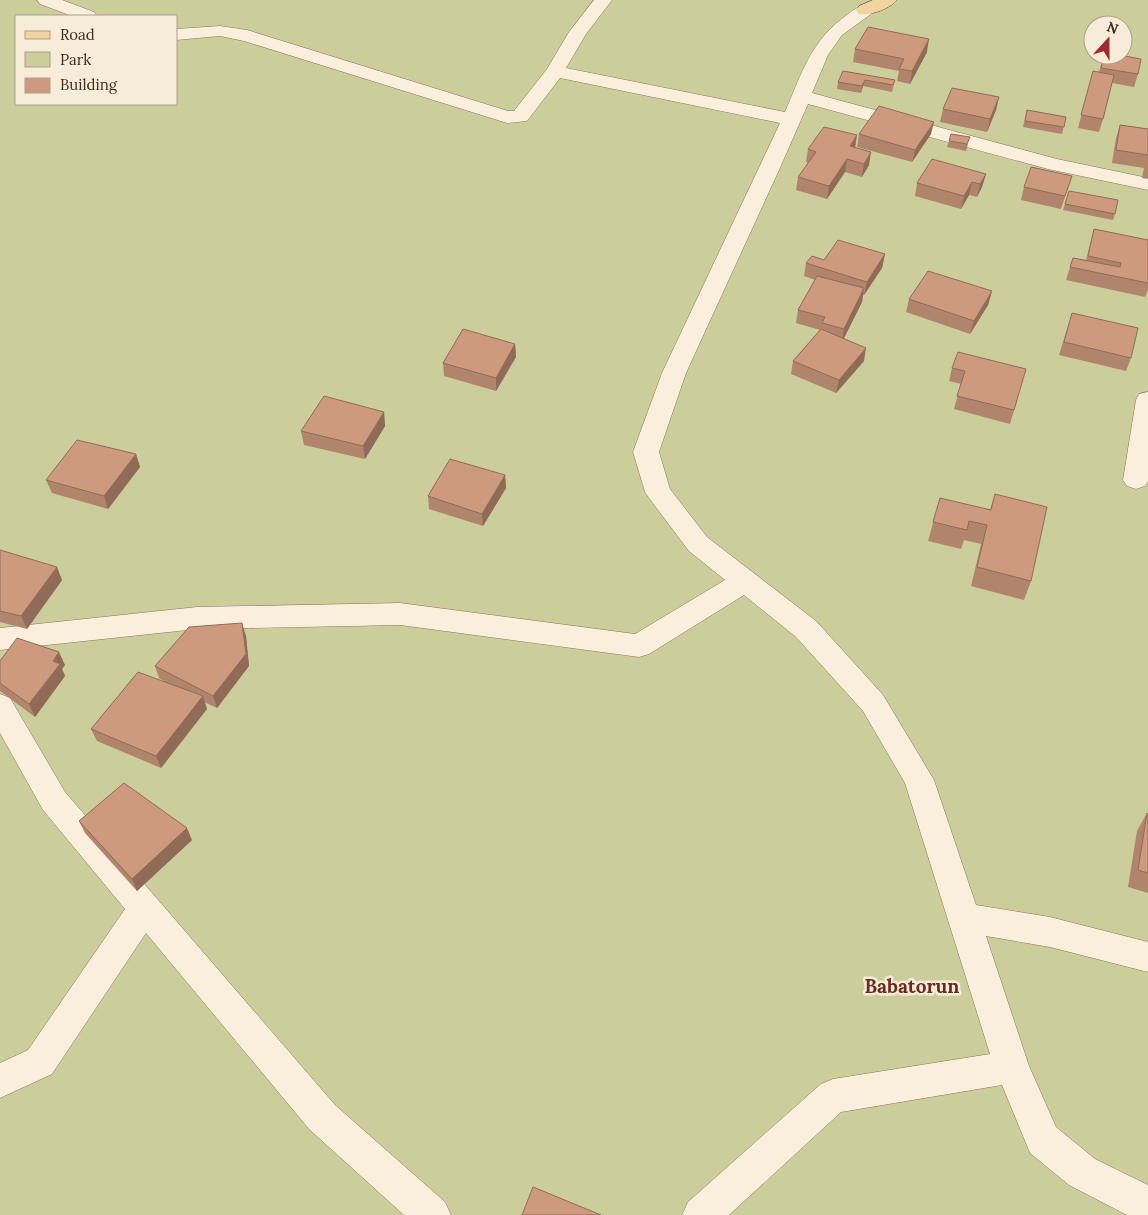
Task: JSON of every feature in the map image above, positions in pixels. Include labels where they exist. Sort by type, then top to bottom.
[{"type":"street","points":[[46,0],[85,15]]},
{"type":"street","points":[[178,35],[220,31],[247,36],[507,117],[520,117],[555,71],[578,32],[603,0]]},
{"type":"street","points":[[876,5],[836,31],[819,55],[674,373],[646,452],[658,492],[698,544],[806,629],[873,703],[918,780],[1012,1067],[1043,1140],[1082,1172],[1144,1206]]},
{"type":"street","points":[[555,71],[796,107],[1148,184]]},
{"type":"street","points":[[1136,480],[1148,400]]},
{"type":"street","points":[[0,639],[196,618],[400,614],[639,646],[745,581]]},
{"type":"street","points":[[0,706],[54,801],[322,1117],[432,1215]]},
{"type":"street","points":[[0,1081],[40,1062],[145,907]]},
{"type":"street","points":[[964,918],[1050,932],[1148,957]]},
{"type":"street","points":[[701,1215],[833,1096],[1012,1067]]},
{"type":"green space","points":[[0,0],[1148,0],[1148,1215],[0,1215]]},
{"type":"building","points":[[868,27],[929,39],[912,71],[899,69],[904,59],[855,49]]},
{"type":"building","points":[[1133,58],[1141,59],[1138,74],[1101,68],[1102,65],[1133,65]]},
{"type":"building","points":[[843,71],[895,80],[893,85],[865,80],[862,86],[838,82]]},
{"type":"building","points":[[1093,71],[1114,75],[1103,119],[1081,115]]},
{"type":"building","points":[[952,88],[999,97],[990,119],[943,109]]},
{"type":"building","points":[[879,106],[934,122],[915,150],[859,134]]},
{"type":"building","points":[[1027,110],[1066,117],[1064,127],[1025,121]]},
{"type":"building","points":[[1120,125],[1148,129],[1148,155],[1116,150]]},
{"type":"building","points":[[824,127],[857,135],[850,146],[871,152],[864,164],[847,159],[829,186],[798,177],[816,152],[808,149]]},
{"type":"building","points":[[951,134],[970,137],[967,144],[949,141]]},
{"type":"building","points":[[932,159],[986,174],[980,184],[972,182],[964,196],[917,183]]},
{"type":"building","points":[[1031,167],[1072,176],[1065,196],[1024,187]]},
{"type":"building","points":[[1069,191],[1118,200],[1115,214],[1065,204]]},
{"type":"building","points":[[1094,229],[1148,240],[1148,283],[1070,267],[1073,258],[1120,267],[1121,263],[1088,256]]},
{"type":"building","points":[[838,240],[885,254],[867,282],[806,263],[812,256],[824,260]]},
{"type":"building","points":[[928,271],[992,291],[974,321],[909,299]]},
{"type":"building","points":[[817,276],[864,288],[844,329],[822,323],[825,317],[798,310]]},
{"type":"building","points":[[1072,313],[1138,328],[1131,358],[1064,342]]},
{"type":"building","points":[[463,329],[515,344],[496,378],[443,363]]},
{"type":"building","points":[[821,329],[866,348],[839,380],[793,361]]},
{"type":"building","points":[[958,352],[1026,369],[1014,410],[957,396],[965,371],[952,368]]},
{"type":"building","points":[[324,396],[384,412],[363,446],[301,431]]},
{"type":"building","points":[[77,440],[136,454],[104,496],[46,480]]},
{"type":"building","points":[[450,459],[505,475],[482,514],[428,496]]},
{"type":"building","points":[[995,494],[1047,507],[1031,581],[977,567],[987,525],[969,521],[967,530],[933,522],[940,498],[991,510]]},
{"type":"building","points":[[0,550],[57,567],[21,616],[0,611]]},
{"type":"building","points":[[242,623],[246,654],[213,696],[155,666],[189,627]]},
{"type":"building","points":[[17,638],[59,652],[53,661],[60,664],[29,704],[0,683],[0,661]]},
{"type":"building","points":[[138,672],[203,696],[156,756],[91,729]]},
{"type":"building","points":[[124,783],[187,828],[132,879],[79,821]]},
{"type":"building","points":[[1148,814],[1148,873],[1138,870]]},
{"type":"building","points":[[533,1187],[601,1215],[522,1215]]},
{"type":"district","name":"Babatorun","points":[[912,986]]}]
